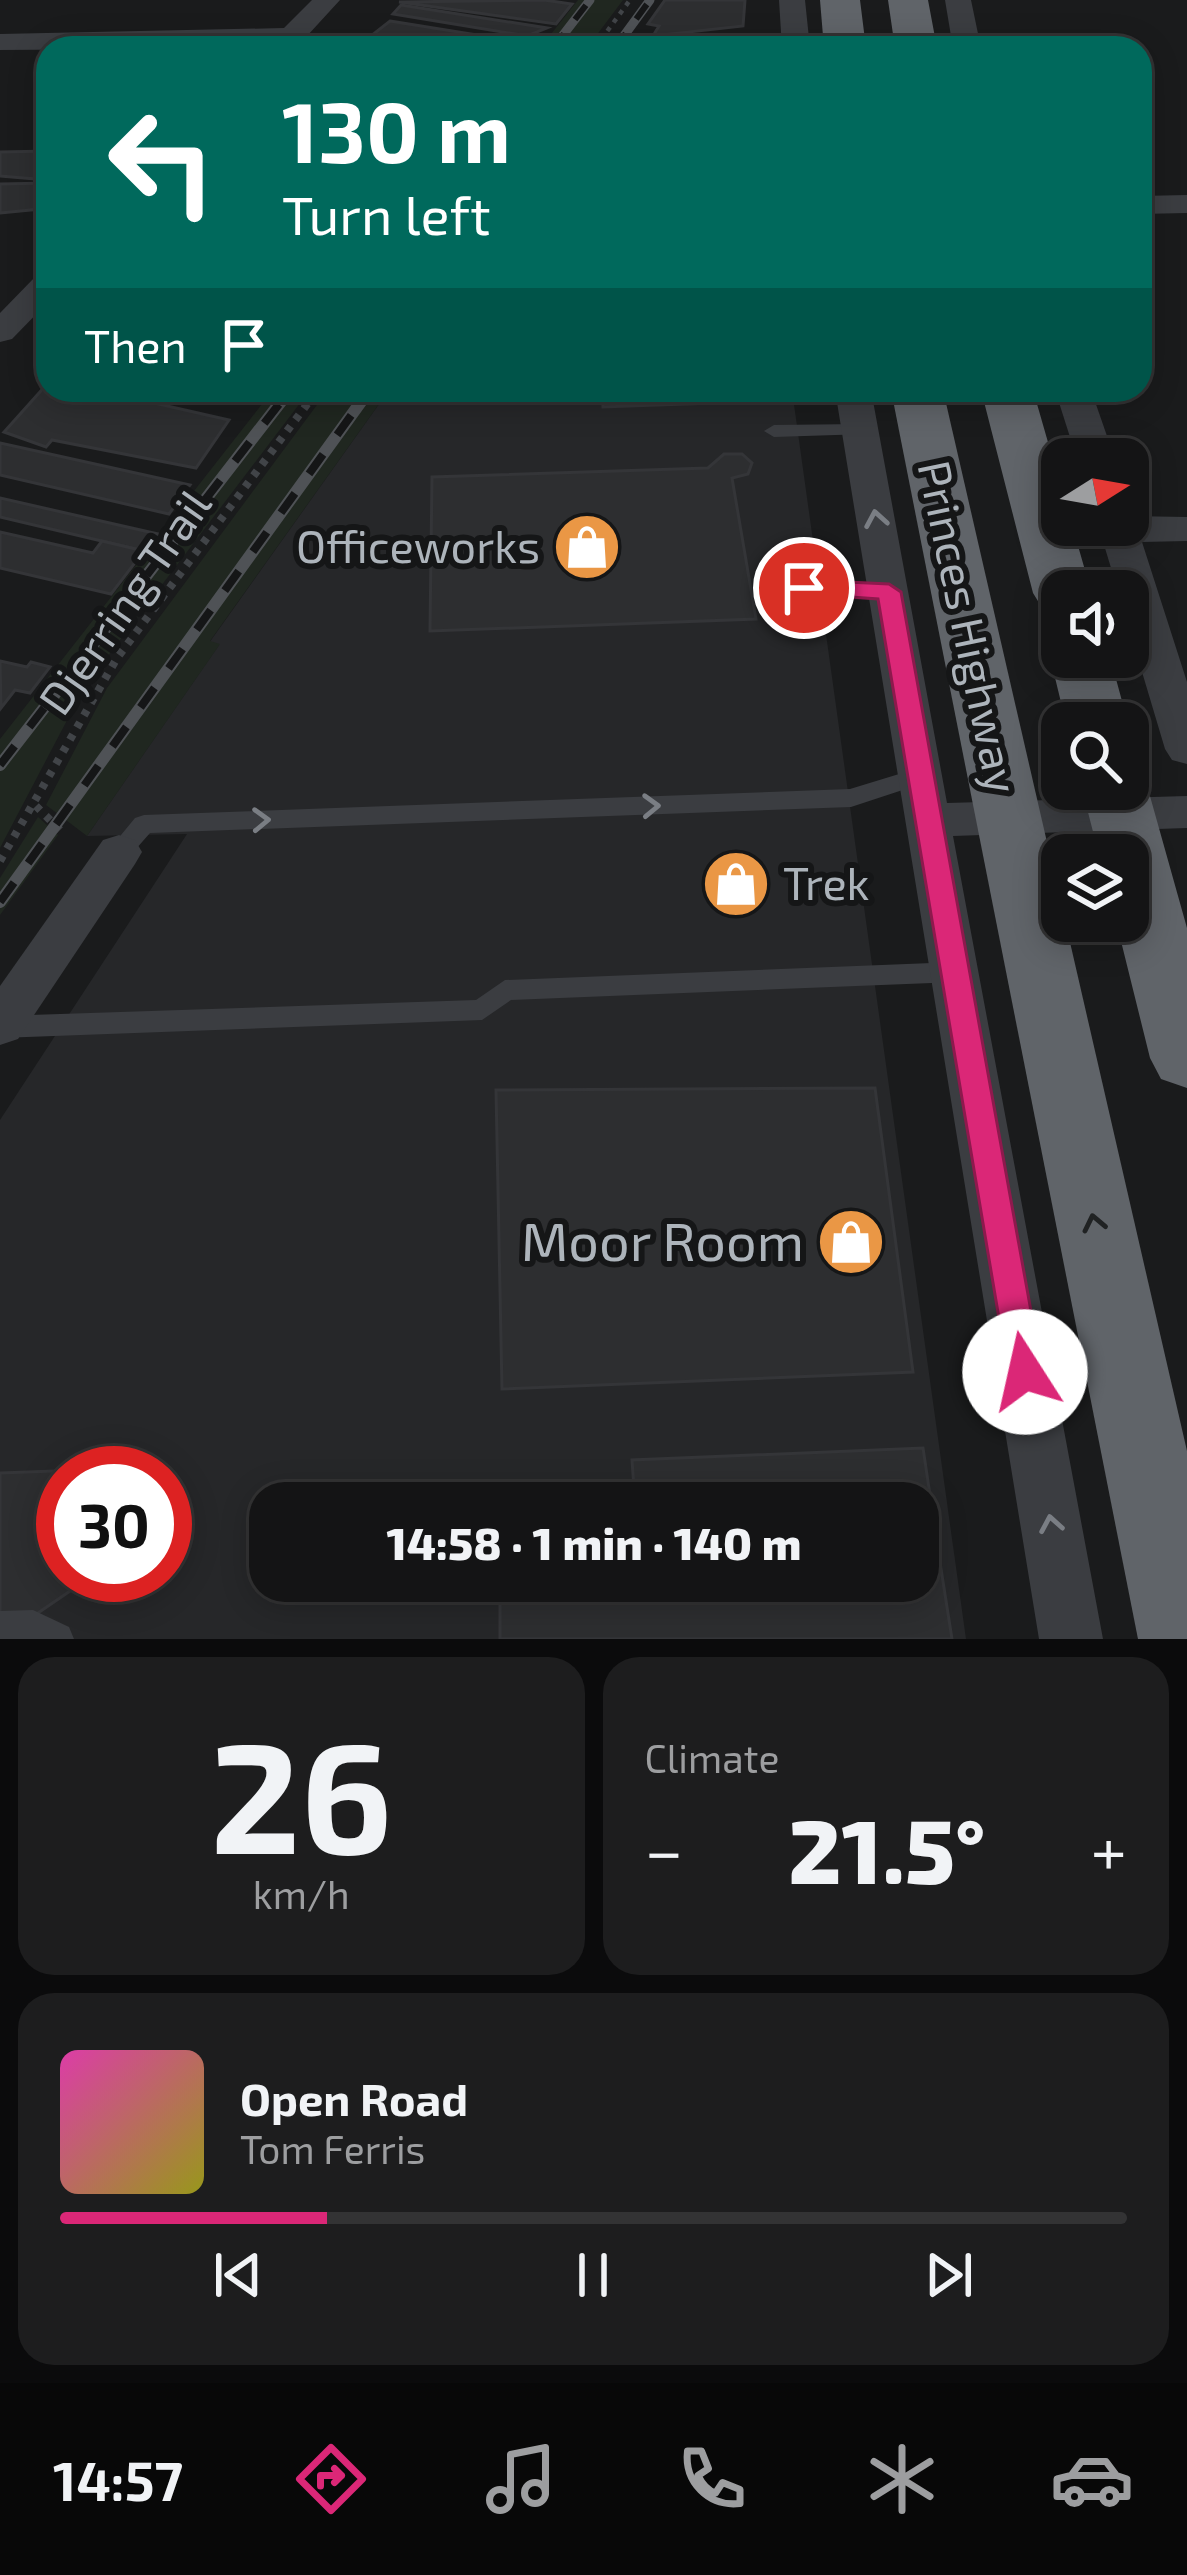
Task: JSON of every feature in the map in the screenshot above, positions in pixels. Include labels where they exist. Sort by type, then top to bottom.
[{"type":"highway","points":[[840,0],[844,36]]},
{"type":"highway","points":[[908,0],[914,36]]},
{"type":"highway","name":"Princes Highway","points":[[918,402],[953,804],[1184,1639]]},
{"type":"highway","name":"Princes Highway","points":[[1010,402],[1056,570]]},
{"type":"highway","points":[[1143,810],[1187,1058]]},
{"type":"street","points":[[292,36],[327,0]]},
{"type":"street","points":[[792,0],[795,36]]},
{"type":"street","points":[[958,0],[965,36]]},
{"type":"street","points":[[0,42],[36,42]]},
{"type":"street","points":[[1152,205],[1187,204]]},
{"type":"street","points":[[0,332],[36,295]]},
{"type":"street","points":[[1077,402],[1089,438]]},
{"type":"street","points":[[856,410],[889,592],[953,804],[957,972],[1071,1639]]},
{"type":"street","points":[[1149,528],[1187,529]]},
{"type":"street","points":[[1124,546],[1187,749]]},
{"type":"street","points":[[953,804],[1041,804]]},
{"type":"street","points":[[0,1026],[132,838]]},
{"type":"lane","points":[[774,431],[856,410]]},
{"type":"lane","points":[[804,588],[889,592]]},
{"type":"lane","points":[[132,838],[851,798],[953,804]]},
{"type":"lane","points":[[0,1026],[482,1010],[505,990],[957,972]]},
{"type":"lane","points":[[0,1628],[33,1627],[57,1639]]},
{"type":"path","points":[[604,36],[630,0]]},
{"type":"path","name":"Djerring Trail","points":[[0,861],[36,806],[83,709],[117,658],[309,402]]},
{"type":"path","points":[[36,806],[65,835]]},
{"type":"shaded area","points":[[578,0],[623,0],[596,36],[550,36]]},
{"type":"shaded area","points":[[264,402],[301,402],[85,686],[0,848],[0,739]]},
{"type":"shaded area","points":[[319,402],[380,402],[210,641],[220,644],[87,836],[46,805],[107,688]]},
{"type":"shaded area","points":[[380,402],[794,402],[966,1639],[0,1639],[0,1120],[187,834],[87,836],[219,645],[209,643]]},
{"type":"shaded area","points":[[38,817],[58,835],[0,915],[0,878]]},
{"type":"building","points":[[544,0],[572,4],[556,24],[399,2]]},
{"type":"building","points":[[665,0],[745,0],[743,26],[653,36],[659,26],[648,24]]},
{"type":"building","points":[[401,5],[547,28],[527,36],[393,14]]},
{"type":"building","points":[[390,21],[483,36],[371,36]]},
{"type":"building","points":[[36,151],[36,179],[0,176],[0,152]]},
{"type":"building","points":[[36,183],[36,209],[0,213],[0,184]]},
{"type":"building","points":[[36,396],[36,402],[150,402],[229,420],[196,468],[52,440],[46,447],[4,432]]},
{"type":"building","points":[[603,402],[740,402],[603,407]]},
{"type":"building","points":[[0,443],[190,485],[169,514],[0,475]]},
{"type":"building","name":"Officeworks","points":[[724,454],[742,454],[752,463],[748,474],[732,478],[756,619],[430,631],[432,477],[708,468]]},
{"type":"building","points":[[0,498],[158,534],[144,551],[0,517]]},
{"type":"building","points":[[0,532],[93,553],[102,541],[144,551],[111,594],[0,568]]},
{"type":"building","points":[[0,661],[50,667],[30,693],[15,690],[1,708]]},
{"type":"building","points":[[875,1088],[913,1372],[502,1389],[496,1090]]},
{"type":"building","points":[[923,1448],[928,1482],[634,1482],[632,1460]]},
{"type":"building","points":[[36,1472],[36,1602],[54,1602],[32,1617],[0,1619],[0,1473]]},
{"type":"building","points":[[939,1556],[952,1639],[500,1639],[500,1602],[939,1602]]},
{"type":"railway","points":[[562,36],[590,0]]},
{"type":"railway","points":[[624,36],[650,0]]},
{"type":"railway","points":[[0,765],[281,402]]},
{"type":"railway","points":[[0,902],[361,402]]},
{"type":"place","name":"Officeworks","points":[[587,547]]},
{"type":"place","name":"Trek","points":[[736,884]]},
{"type":"place","name":"Moor Room","points":[[851,1242]]},
{"type":"route","points":[[804,588],[889,592],[1025,1372]]}]
